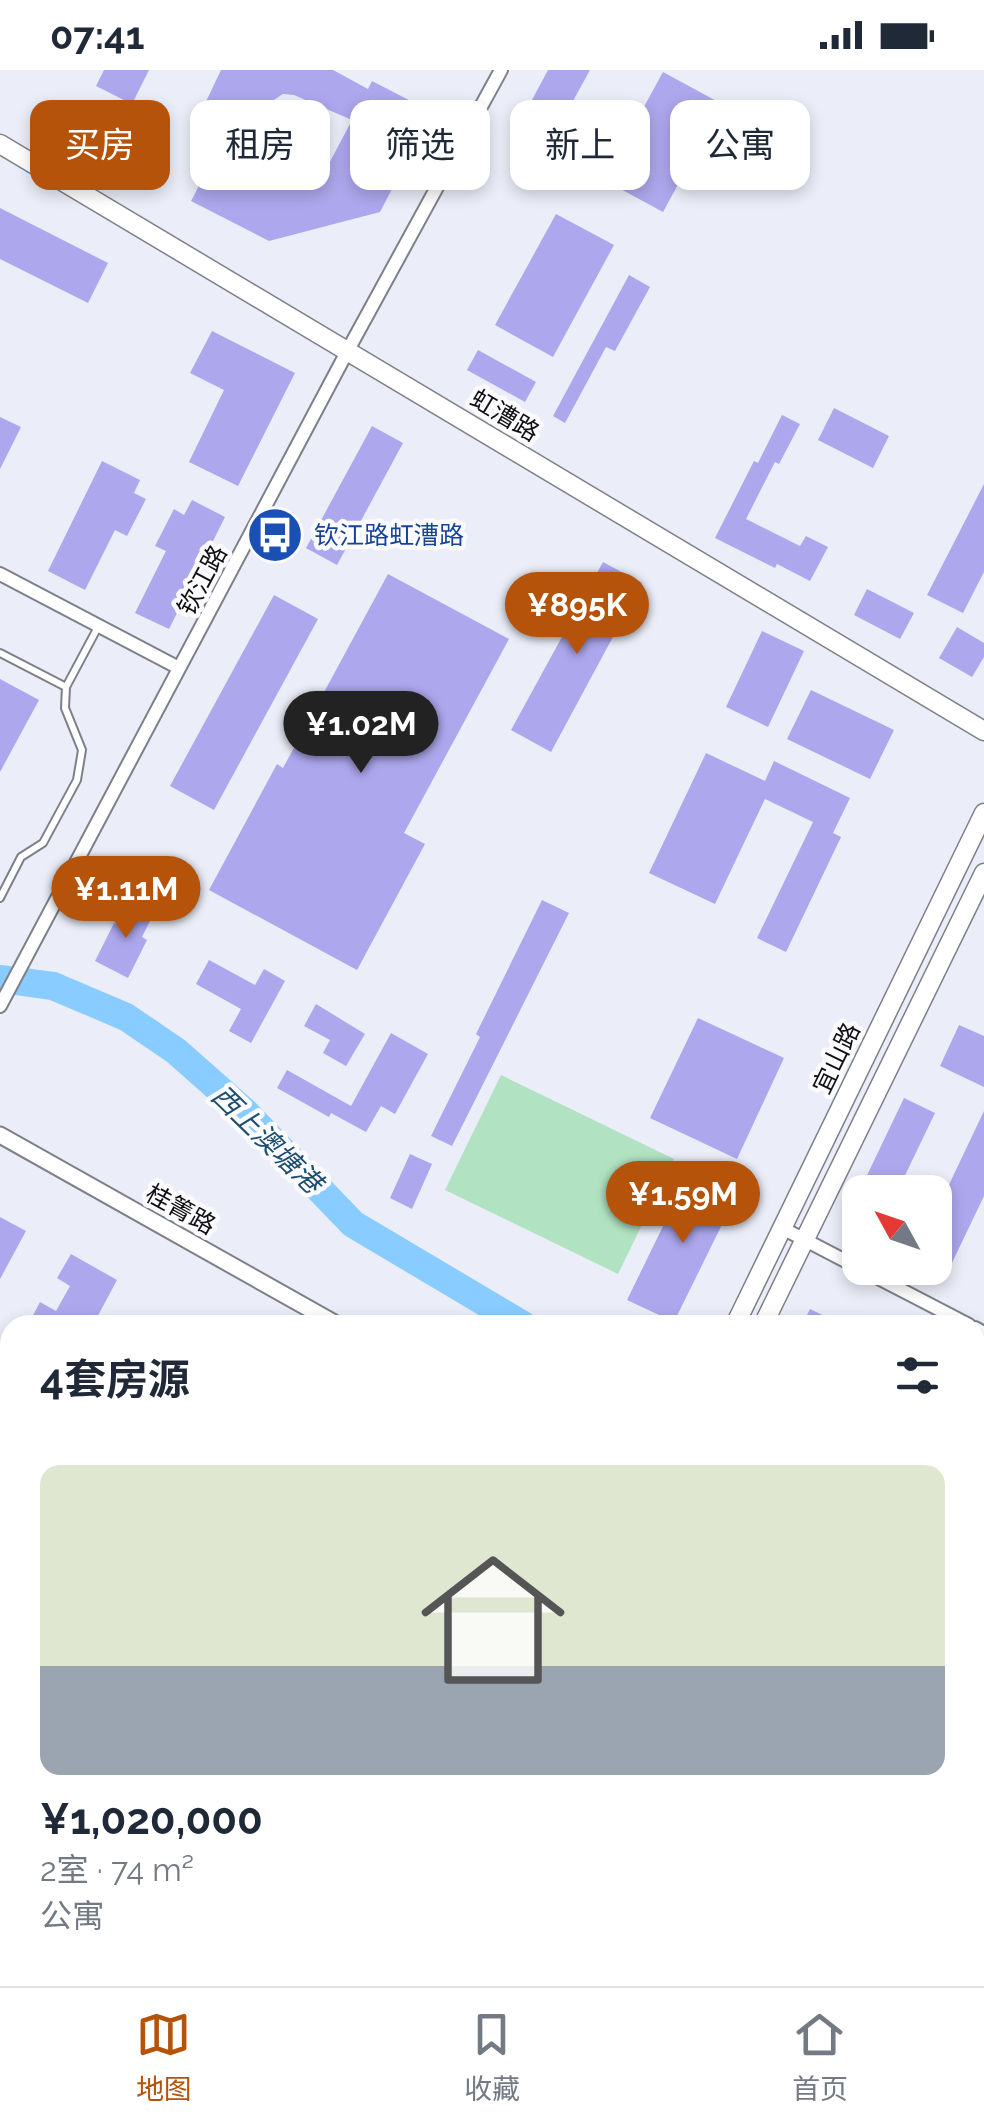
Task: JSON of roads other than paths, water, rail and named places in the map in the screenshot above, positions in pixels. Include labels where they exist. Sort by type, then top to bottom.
[{"type":"main road","name":"虹漕路","points":[[0,144],[984,732]]},
{"type":"main road","name":"宜山路","points":[[739,1315],[984,813]]},
{"type":"main road","name":"宜山路","points":[[768,1315],[984,873]]},
{"type":"street","name":"钦江路","points":[[0,1006],[501,70]]},
{"type":"street","points":[[0,574],[179,668]]},
{"type":"street","name":"桂箐路","points":[[0,1135],[320,1315]]},
{"type":"street","points":[[782,1228],[951,1315]]},
{"type":"lane","points":[[0,898],[21,857],[43,843],[78,780],[82,750],[70,726],[66,688],[99,626]]},
{"type":"lane","points":[[0,653],[66,688]]},
{"type":"waterway","name":"西上澳塘港","points":[[0,979],[53,986],[126,1017],[176,1051],[245,1112],[353,1224],[506,1315]]},
{"type":"place","name":"钦江路虹漕路","points":[[275,535]]}]
